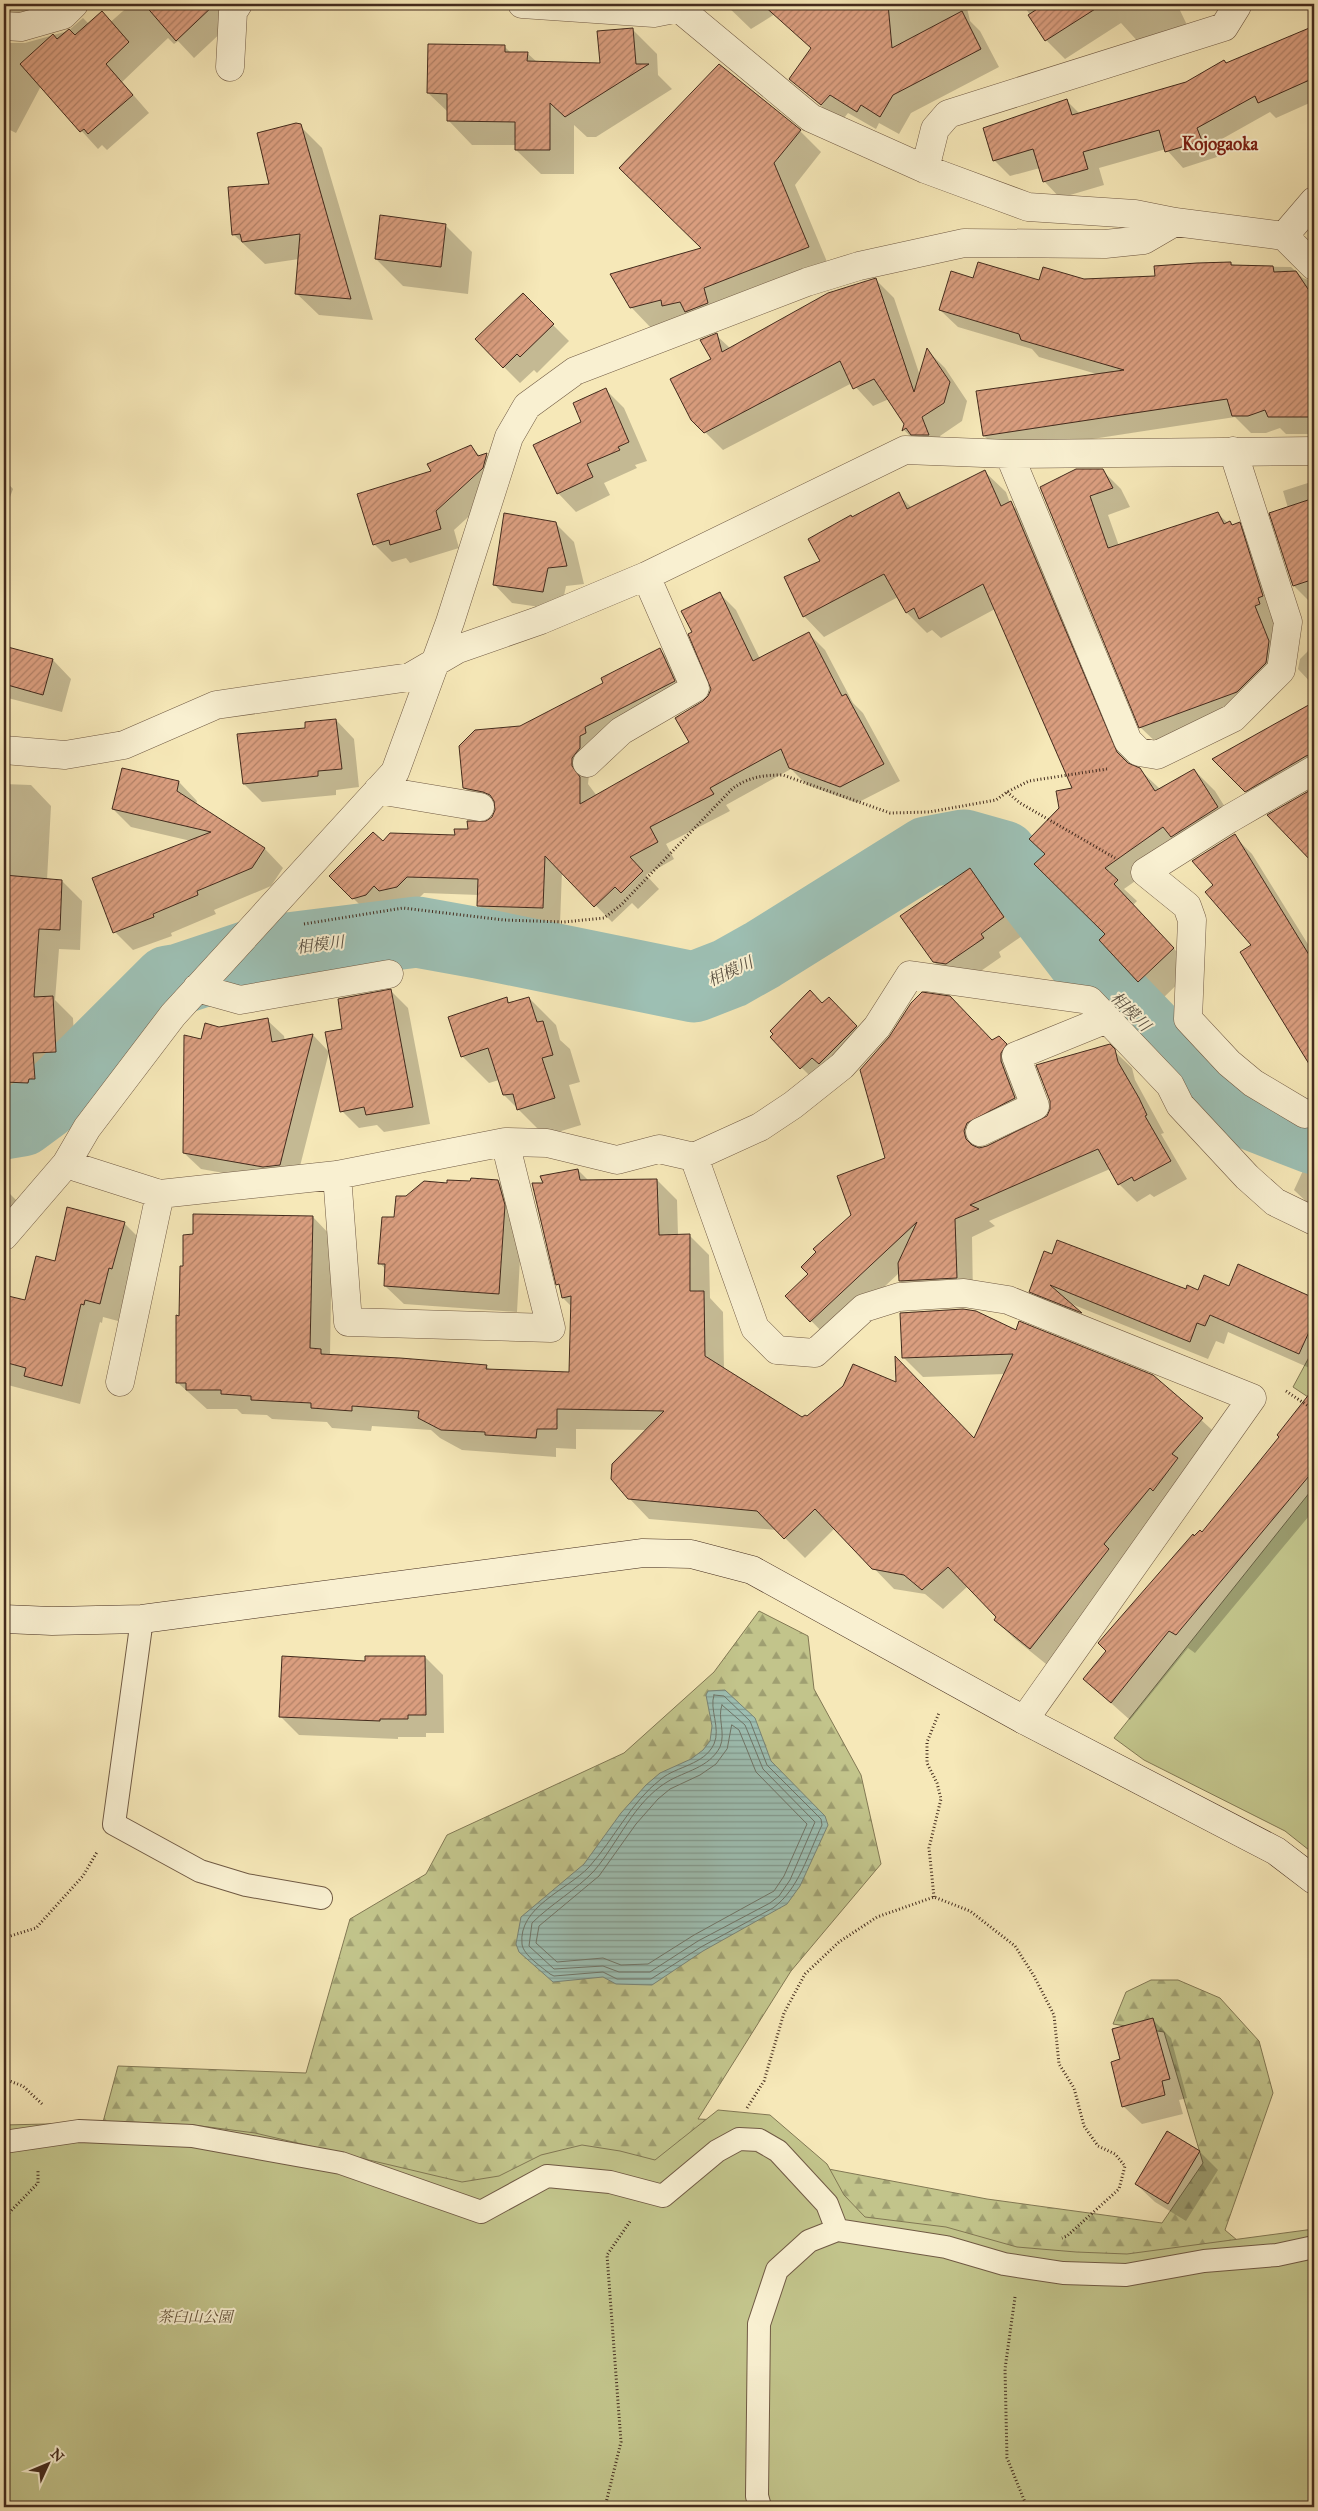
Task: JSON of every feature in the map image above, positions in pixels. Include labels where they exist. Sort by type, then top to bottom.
[{"type":"street","points":[[4,26],[21,27],[63,15],[74,4]]},
{"type":"street","points":[[230,67],[233,12],[238,4]]},
{"type":"street","points":[[522,4],[654,13],[677,6],[811,118],[925,169],[1028,207],[1135,214],[1175,222],[1284,236],[1314,266]]},
{"type":"street","points":[[925,169],[935,129],[948,114],[1224,27],[1237,6],[1235,4]]},
{"type":"street","points":[[1284,236],[1314,201]]},
{"type":"street","points":[[4,1236],[66,1164],[87,1128],[173,1015],[395,772],[435,662],[509,437],[527,406],[575,371],[807,282],[860,266],[964,243],[1105,244],[1144,240],[1175,222]]},
{"type":"street","points":[[4,750],[65,755],[124,746],[216,705],[410,678],[458,649],[541,620],[646,576],[905,450],[1009,454],[1314,451]]},
{"type":"street","points":[[1009,454],[1128,741],[1138,752],[1157,754],[1233,718],[1281,670],[1288,622],[1233,451]]},
{"type":"street","points":[[587,764],[621,731],[695,688],[646,576]]},
{"type":"street","points":[[1306,1114],[1253,1083],[1228,1063],[1188,1019],[1192,920],[1187,906],[1145,872],[1229,819],[1314,770]]},
{"type":"street","points":[[378,790],[480,807]]},
{"type":"street","points":[[201,984],[240,1000],[389,974]]},
{"type":"street","points":[[66,1164],[160,1194],[337,1174],[505,1142],[547,1143],[617,1160],[659,1149],[694,1157],[760,1127],[793,1105],[842,1066],[877,1027],[910,975],[1089,1000],[1170,1085],[1180,1105],[1246,1177],[1275,1202],[1314,1221]]},
{"type":"street","points":[[980,1132],[1035,1106],[1016,1056],[1107,1020]]},
{"type":"street","points":[[337,1174],[348,1322],[550,1328],[505,1142]]},
{"type":"street","points":[[694,1157],[755,1328],[777,1350],[815,1354],[864,1308],[899,1297],[964,1293],[1008,1300],[1252,1398],[1024,1720]]},
{"type":"street","points":[[120,1382],[160,1194]]},
{"type":"street","points":[[4,1619],[52,1621],[142,1619],[643,1553],[691,1554],[752,1570],[1024,1720],[1276,1851],[1314,1880]]},
{"type":"lane","points":[[142,1619],[114,1824],[200,1871],[246,1885],[321,1898]]},
{"type":"lane","points":[[4,2142],[79,2131],[192,2136],[341,2163],[481,2212],[547,2176],[610,2182],[663,2196],[717,2151],[739,2139],[759,2140],[778,2151],[827,2204],[837,2230]]},
{"type":"lane","points":[[760,2507],[757,2496],[758,2324],[776,2270],[809,2240],[837,2230],[946,2247],[1019,2266],[1063,2273],[1126,2275],[1204,2261],[1277,2255],[1314,2247]]},
{"type":"path","points":[[246,935],[403,908],[504,920],[564,922],[604,918],[620,905],[732,789],[740,783],[764,775],[782,775],[890,813],[929,812],[996,800],[1028,781],[1128,765],[1138,752]]},
{"type":"path","points":[[1007,792],[1020,803],[1145,872]]},
{"type":"path","points":[[934,1897],[929,1848],[941,1799],[938,1783],[927,1763],[927,1742],[952,1681]]},
{"type":"path","points":[[4,1938],[36,1928],[84,1876],[114,1824]]},
{"type":"path","points":[[739,2139],[747,2106],[764,2081],[784,2014],[805,1974],[839,1942],[877,1917],[934,1897],[970,1911],[1014,1946],[1034,1976],[1054,2015],[1059,2064],[1074,2088],[1084,2126],[1098,2146],[1115,2154],[1125,2166],[1119,2189],[1067,2236],[1035,2249],[1019,2266],[1005,2369],[1007,2458],[1027,2507]]},
{"type":"path","points":[[4,2218],[38,2183],[37,2137]]},
{"type":"path","points":[[605,2507],[621,2442],[607,2255],[629,2222],[663,2196]]},
{"type":"green space","points":[[1314,1348],[1314,1401],[1293,1387]]},
{"type":"green space","points":[[1314,1487],[1314,1854],[1285,1831],[1144,1760],[1114,1738]]},
{"type":"green space","name":"茶臼山公園","points":[[759,1611],[808,1636],[814,1689],[861,1775],[881,1864],[791,1971],[698,2119],[763,2122],[823,2168],[987,2199],[1162,2223],[1203,2163],[1164,2032],[1113,2024],[1126,1992],[1151,1980],[1178,1980],[1220,1998],[1259,2041],[1273,2093],[1225,2230],[1281,2277],[1314,2507],[4,2507],[4,2236],[95,2152],[118,2066],[306,2073],[350,1919],[426,1874],[447,1835],[624,1753],[714,1672]]},
{"type":"green space","name":"茶臼山公園","points":[[718,2110],[770,2115],[827,2164],[844,2195],[865,2217],[946,2227],[1017,2247],[1127,2254],[1314,2229],[1314,2507],[4,2507],[4,2125],[131,2122],[193,2125],[255,2133],[462,2182],[499,2176],[541,2155],[582,2145],[620,2151],[655,2160]]},
{"type":"water","points":[[725,1690],[755,1718],[771,1761],[825,1816],[828,1825],[800,1886],[787,1904],[703,1951],[652,1985],[616,1984],[603,1977],[553,1982],[519,1952],[516,1944],[521,1917],[584,1864],[621,1813],[646,1785],[660,1773],[691,1759],[703,1750],[710,1741],[712,1726],[706,1695],[708,1691]]},
{"type":"building","points":[[144,4],[215,4],[176,41]]},
{"type":"building","points":[[762,4],[888,4],[892,48],[962,11],[981,49],[893,95],[880,117],[861,105],[857,112],[830,95],[821,105],[789,79],[811,48]]},
{"type":"building","points":[[1045,4],[1103,4],[1045,41],[1028,15]]},
{"type":"building","points":[[102,11],[129,42],[106,64],[133,95],[88,134],[84,129],[80,132],[20,64],[53,34],[57,39],[69,29],[75,35]]},
{"type":"building","points":[[1314,26],[1314,78],[1258,103],[1255,96],[1197,128],[1202,141],[1165,152],[1159,130],[1083,152],[1088,169],[1043,182],[1033,149],[993,161],[983,128],[1067,99],[1072,115],[1186,82],[1224,60],[1226,63]]},
{"type":"building","points":[[633,28],[636,64],[649,64],[565,117],[550,103],[550,150],[515,150],[515,122],[447,121],[447,94],[427,93],[428,44],[505,45],[505,52],[528,52],[527,61],[600,63],[597,31]]},
{"type":"building","points":[[719,64],[801,130],[774,163],[809,247],[704,288],[708,303],[685,312],[680,302],[662,306],[661,300],[630,308],[610,274],[701,248],[619,168]]},
{"type":"building","points":[[296,123],[301,124],[351,299],[295,294],[300,234],[242,242],[240,234],[232,235],[228,187],[269,184],[257,133]]},
{"type":"building","points":[[380,215],[446,224],[441,267],[375,259]]},
{"type":"building","points":[[978,262],[1039,280],[1043,267],[1084,279],[1155,276],[1154,266],[1197,263],[1231,262],[1231,265],[1273,266],[1274,272],[1296,271],[1314,298],[1314,417],[1268,417],[1265,410],[1248,416],[1232,416],[1227,399],[983,436],[976,391],[1124,370],[1021,340],[1019,334],[939,310],[951,271],[973,278]]},
{"type":"building","points":[[876,278],[914,392],[927,348],[950,382],[944,403],[922,417],[929,435],[911,435],[906,428],[902,431],[904,424],[874,379],[853,389],[840,361],[704,433],[691,420],[670,379],[711,359],[700,340],[717,333],[722,352],[828,293]]},
{"type":"building","points":[[523,293],[554,324],[520,357],[517,354],[503,368],[475,339]]},
{"type":"building","points":[[606,388],[629,442],[618,447],[620,450],[587,464],[593,477],[557,494],[533,445],[581,422],[573,403]]},
{"type":"building","points":[[471,445],[478,456],[487,453],[483,468],[436,511],[441,529],[390,545],[389,540],[373,545],[357,494],[431,471],[427,464]]},
{"type":"building","points":[[1076,469],[1103,469],[1113,488],[1090,496],[1108,548],[1218,512],[1224,524],[1230,521],[1232,525],[1240,522],[1263,596],[1258,598],[1260,604],[1255,606],[1269,641],[1266,663],[1237,692],[1139,728],[1040,487]]},
{"type":"building","points":[[985,470],[1001,506],[1011,501],[1117,752],[1128,763],[1140,768],[1155,791],[1194,769],[1218,807],[1171,837],[1163,827],[1105,868],[1118,880],[1114,884],[1174,948],[1138,982],[1099,940],[1105,934],[1034,864],[1045,854],[1029,839],[1059,808],[1056,791],[1072,788],[983,584],[919,619],[914,608],[906,613],[884,574],[803,617],[784,577],[820,561],[808,539],[851,515],[852,517],[899,492],[907,509]]},
{"type":"building","points":[[1314,498],[1314,579],[1293,586],[1269,513]]},
{"type":"building","points":[[504,513],[556,522],[567,566],[548,568],[543,592],[493,585]]},
{"type":"building","points":[[720,592],[753,661],[809,632],[842,696],[846,694],[884,764],[840,787],[789,768],[781,749],[710,788],[714,794],[650,827],[658,842],[630,857],[643,871],[621,893],[615,887],[594,907],[545,856],[543,908],[477,906],[478,879],[407,877],[397,887],[379,891],[374,886],[366,895],[352,899],[329,876],[373,832],[383,841],[390,833],[455,835],[454,829],[468,829],[467,821],[486,821],[492,817],[495,810],[494,801],[490,795],[463,788],[459,746],[475,730],[520,726],[603,683],[601,678],[660,648],[675,681],[585,727],[586,733],[580,736],[580,748],[572,758],[572,766],[580,777],[580,804],[689,742],[675,718],[703,701],[711,689],[688,634],[692,632],[681,611]]},
{"type":"building","points":[[4,646],[53,659],[43,695],[4,684]]},
{"type":"building","points":[[1314,702],[1314,754],[1306,756],[1245,792],[1212,759]]},
{"type":"building","points":[[336,719],[342,769],[318,771],[318,776],[243,784],[237,734],[305,728],[305,722]]},
{"type":"building","points":[[122,768],[179,781],[177,791],[265,848],[252,868],[197,891],[198,895],[153,914],[154,917],[113,933],[92,878],[211,832],[112,809]]},
{"type":"building","points":[[1314,788],[1314,864],[1267,815]]},
{"type":"building","points":[[1235,834],[1314,963],[1314,1072],[1240,952],[1251,945],[1205,892],[1213,885],[1192,861]]},
{"type":"building","points":[[970,868],[1004,917],[981,934],[984,938],[946,964],[933,962],[900,916]]},
{"type":"building","points":[[4,875],[62,880],[60,930],[39,929],[34,997],[53,996],[56,1052],[33,1053],[35,1079],[29,1079],[28,1083],[4,1082]]},
{"type":"building","points":[[391,989],[413,1107],[366,1115],[364,1107],[340,1112],[325,1032],[342,1029],[338,999]]},
{"type":"building","points":[[810,990],[822,1003],[829,997],[857,1026],[819,1064],[812,1058],[800,1069],[770,1037],[773,1034],[770,1031]]},
{"type":"building","points":[[922,992],[950,996],[992,1040],[999,1036],[1007,1044],[1001,1053],[1001,1061],[1015,1098],[967,1123],[964,1131],[966,1139],[972,1145],[979,1148],[987,1146],[1047,1116],[1050,1109],[1050,1101],[1036,1065],[1110,1044],[1115,1049],[1118,1062],[1139,1098],[1147,1115],[1145,1116],[1171,1161],[1134,1181],[1132,1177],[1118,1185],[1098,1149],[970,1205],[979,1209],[955,1219],[957,1278],[899,1281],[898,1263],[917,1222],[810,1322],[785,1296],[808,1274],[801,1267],[816,1252],[813,1249],[851,1215],[837,1176],[885,1158],[860,1070],[889,1037],[911,1003]]},
{"type":"building","points":[[507,997],[508,1003],[529,997],[537,1022],[543,1021],[553,1055],[542,1058],[555,1098],[517,1110],[513,1094],[503,1095],[488,1048],[461,1057],[448,1017]]},
{"type":"building","points":[[268,1018],[272,1042],[313,1034],[280,1165],[263,1167],[183,1153],[184,1035],[201,1039],[205,1023],[219,1027]]},
{"type":"building","points":[[578,1169],[580,1180],[657,1179],[659,1235],[690,1234],[690,1291],[704,1291],[705,1356],[802,1417],[807,1416],[843,1386],[853,1364],[896,1382],[895,1356],[974,1438],[1013,1354],[902,1358],[900,1313],[963,1309],[976,1311],[1016,1330],[1019,1321],[1153,1375],[1203,1418],[1172,1454],[1178,1458],[1153,1491],[1150,1488],[1104,1544],[1109,1549],[1030,1649],[994,1620],[996,1617],[948,1567],[922,1590],[904,1575],[872,1569],[815,1509],[784,1539],[757,1511],[628,1499],[611,1479],[612,1464],[664,1411],[557,1409],[557,1429],[537,1429],[536,1438],[485,1435],[485,1432],[441,1430],[418,1418],[419,1411],[352,1406],[352,1411],[311,1408],[311,1403],[251,1400],[251,1396],[221,1394],[221,1390],[186,1390],[186,1383],[176,1383],[176,1315],[179,1316],[180,1266],[183,1266],[183,1235],[193,1234],[193,1214],[313,1216],[310,1348],[321,1349],[321,1354],[487,1365],[486,1369],[569,1372],[571,1296],[562,1298],[559,1284],[556,1285],[532,1183],[543,1183],[540,1176]]},
{"type":"building","points":[[471,1178],[498,1180],[505,1205],[499,1294],[384,1286],[385,1264],[378,1264],[382,1217],[394,1217],[396,1196],[406,1196],[424,1181],[447,1183],[447,1180],[470,1181]]},
{"type":"building","points":[[67,1207],[125,1222],[112,1269],[109,1268],[100,1304],[85,1300],[84,1305],[81,1304],[62,1386],[24,1376],[26,1368],[4,1362],[4,1295],[25,1300],[36,1256],[55,1261]]},
{"type":"building","points":[[1057,1240],[1186,1289],[1187,1285],[1198,1290],[1204,1275],[1229,1286],[1238,1264],[1314,1298],[1314,1321],[1299,1354],[1210,1315],[1205,1326],[1197,1323],[1190,1342],[1050,1285],[1082,1313],[1029,1292],[1044,1251],[1052,1254]]},
{"type":"building","points":[[1314,1388],[1314,1470],[1176,1635],[1169,1631],[1111,1703],[1083,1679],[1106,1651],[1098,1643],[1193,1534],[1194,1536],[1200,1530],[1202,1532],[1279,1437],[1277,1435]]},
{"type":"building","points":[[282,1656],[365,1661],[365,1656],[425,1656],[426,1715],[408,1715],[408,1719],[380,1719],[380,1721],[279,1717]]},
{"type":"building","points":[[1153,2018],[1170,2079],[1162,2081],[1165,2095],[1122,2107],[1111,2062],[1120,2059],[1112,2029]]},
{"type":"building","points":[[1167,2131],[1200,2151],[1168,2204],[1135,2184]]},
{"type":"waterway","name":"相模川","points":[[4,1124],[22,1121],[45,1104],[168,981],[180,979],[264,951],[417,932],[694,987],[730,973],[762,955],[927,852],[964,845],[1003,856],[1092,972],[1176,1059],[1224,1104],[1314,1139]]},
{"type":"district","name":"Kojogaoka","points":[[1220,144]]}]
